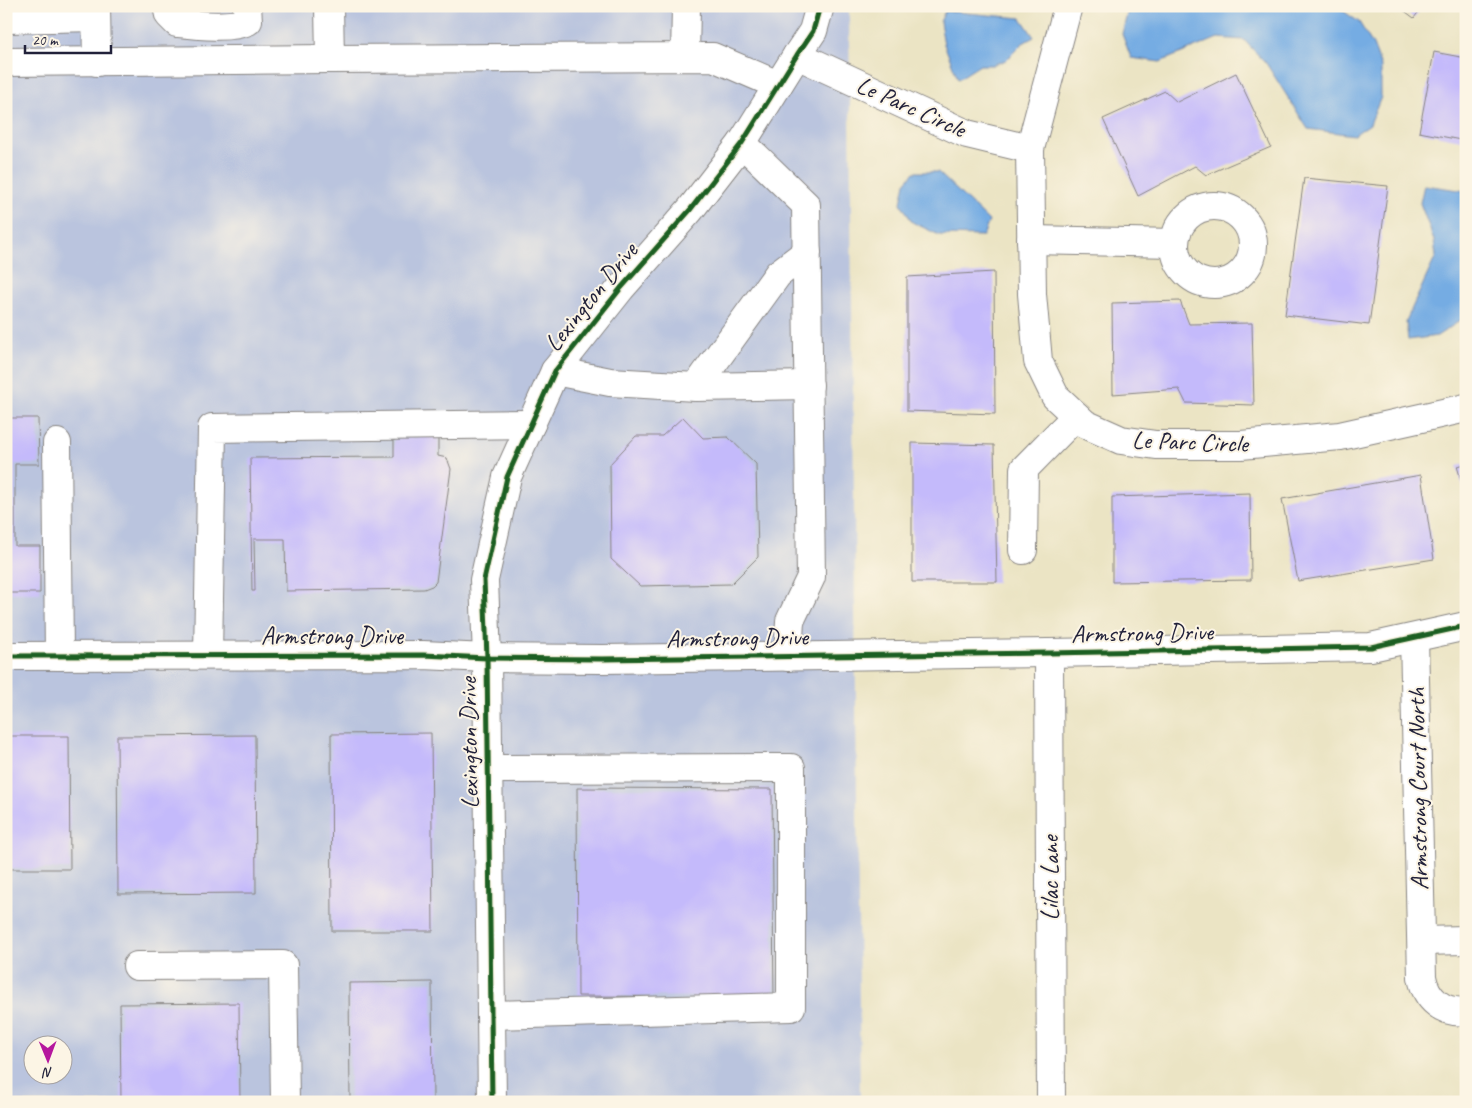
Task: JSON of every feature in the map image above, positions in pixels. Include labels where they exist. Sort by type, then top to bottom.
[{"type":"street","points":[[182,60],[174,15],[229,25],[242,24],[248,21],[247,6]]},
{"type":"street","points":[[329,6],[330,59]]},
{"type":"street","points":[[685,57],[686,6]]},
{"type":"street","name":"Lexington Drive","points":[[492,1102],[487,658],[484,580],[507,477],[555,371],[621,288],[690,210],[742,143],[813,31],[820,6]]},
{"type":"street","name":"Le Parc Circle","points":[[1068,6],[1030,149],[1032,294],[1038,361],[1055,396],[1085,424],[1121,440],[1156,445],[1241,445],[1340,436],[1466,408]]},
{"type":"street","points":[[6,19],[96,11],[97,62]]},
{"type":"street","name":"Le Parc Circle","points":[[797,55],[967,134],[1030,149]]},
{"type":"street","points":[[6,62],[713,57],[778,86]]},
{"type":"street","points":[[742,143],[806,205],[811,577],[790,621],[788,657]]},
{"type":"street","points":[[1031,240],[1175,243]]},
{"type":"street","points":[[696,387],[778,274],[807,252]]},
{"type":"street","points":[[555,371],[610,382],[696,387],[809,385]]},
{"type":"street","points":[[1023,550],[1024,469],[1076,416]]},
{"type":"street","points":[[208,655],[212,428],[531,424]]},
{"type":"street","points":[[57,443],[59,656]]},
{"type":"street","name":"Armstrong Drive","points":[[6,656],[423,655],[487,658],[602,659],[1049,654],[1371,647],[1466,626]]},
{"type":"street","name":"Armstrong Court North","points":[[1414,638],[1422,977],[1428,996],[1437,1004],[1447,1010],[1466,1011]]},
{"type":"street","name":"Lilac Lane","points":[[1049,654],[1051,1102]]},
{"type":"street","points":[[488,769],[791,768],[791,1007],[491,1014]]},
{"type":"street","points":[[1422,940],[1466,940]]},
{"type":"street","points":[[137,966],[283,965],[285,1102]]},
{"type":"shaded area","points":[[6,6],[849,6],[860,1102],[6,1102]]},
{"type":"water","points":[[1129,6],[1336,6],[1359,22],[1373,45],[1381,66],[1381,97],[1370,124],[1354,135],[1308,129],[1266,63],[1244,40],[1218,38],[1160,62],[1131,58],[1122,34]]},
{"type":"water","points":[[945,11],[1021,18],[1034,37],[1023,43],[1006,60],[992,65],[980,65],[958,79],[944,44],[940,22]]},
{"type":"water","points":[[914,172],[938,172],[989,221],[983,236],[939,235],[912,222],[901,203],[905,183]]},
{"type":"water","points":[[1424,185],[1466,191],[1466,317],[1437,336],[1408,340],[1406,321],[1436,256],[1434,240],[1420,203]]},
{"type":"building","points":[[1398,6],[1423,6],[1414,18]]},
{"type":"building","points":[[1434,52],[1466,58],[1466,141],[1419,132]]},
{"type":"building","points":[[1236,73],[1271,147],[1206,175],[1195,166],[1138,196],[1103,119],[1165,91],[1177,102]]},
{"type":"building","points":[[1304,178],[1388,186],[1369,325],[1285,315]]},
{"type":"building","points":[[994,272],[995,414],[907,411],[907,277]]},
{"type":"building","points":[[1180,301],[1189,324],[1252,323],[1254,405],[1186,403],[1179,389],[1113,394],[1112,303]]},
{"type":"building","points":[[683,417],[703,438],[728,437],[756,464],[758,557],[731,584],[640,586],[611,559],[610,464],[636,436],[662,436]]},
{"type":"building","points":[[6,418],[38,418],[39,464],[15,464],[15,546],[40,546],[40,593],[6,593]]},
{"type":"building","points":[[438,436],[438,456],[447,458],[451,469],[436,582],[432,586],[424,589],[286,591],[285,539],[254,539],[255,591],[252,591],[250,458],[394,457],[394,439]]},
{"type":"building","points":[[912,443],[994,445],[997,582],[912,582]]},
{"type":"building","points":[[1466,464],[1466,494],[1465,494],[1457,466]]},
{"type":"building","points":[[1421,475],[1434,559],[1298,581],[1282,499]]},
{"type":"building","points":[[1250,493],[1251,580],[1112,582],[1112,497]]},
{"type":"building","points":[[431,733],[433,931],[332,931],[331,734]]},
{"type":"building","points":[[255,735],[256,893],[118,894],[117,736]]},
{"type":"building","points":[[6,736],[69,736],[70,869],[6,869]]},
{"type":"building","points":[[577,788],[772,789],[774,997],[578,996]]},
{"type":"building","points":[[432,982],[433,1102],[350,1102],[349,983]]},
{"type":"building","points":[[239,1003],[240,1102],[121,1102],[120,1004]]},
{"type":"cycle path","points":[[492,1102],[487,658],[484,580],[507,477],[555,371],[621,288],[690,210],[742,143],[813,31],[820,6]]},
{"type":"cycle path","points":[[6,656],[423,655],[487,658],[602,659],[1371,647],[1466,626]]}]
